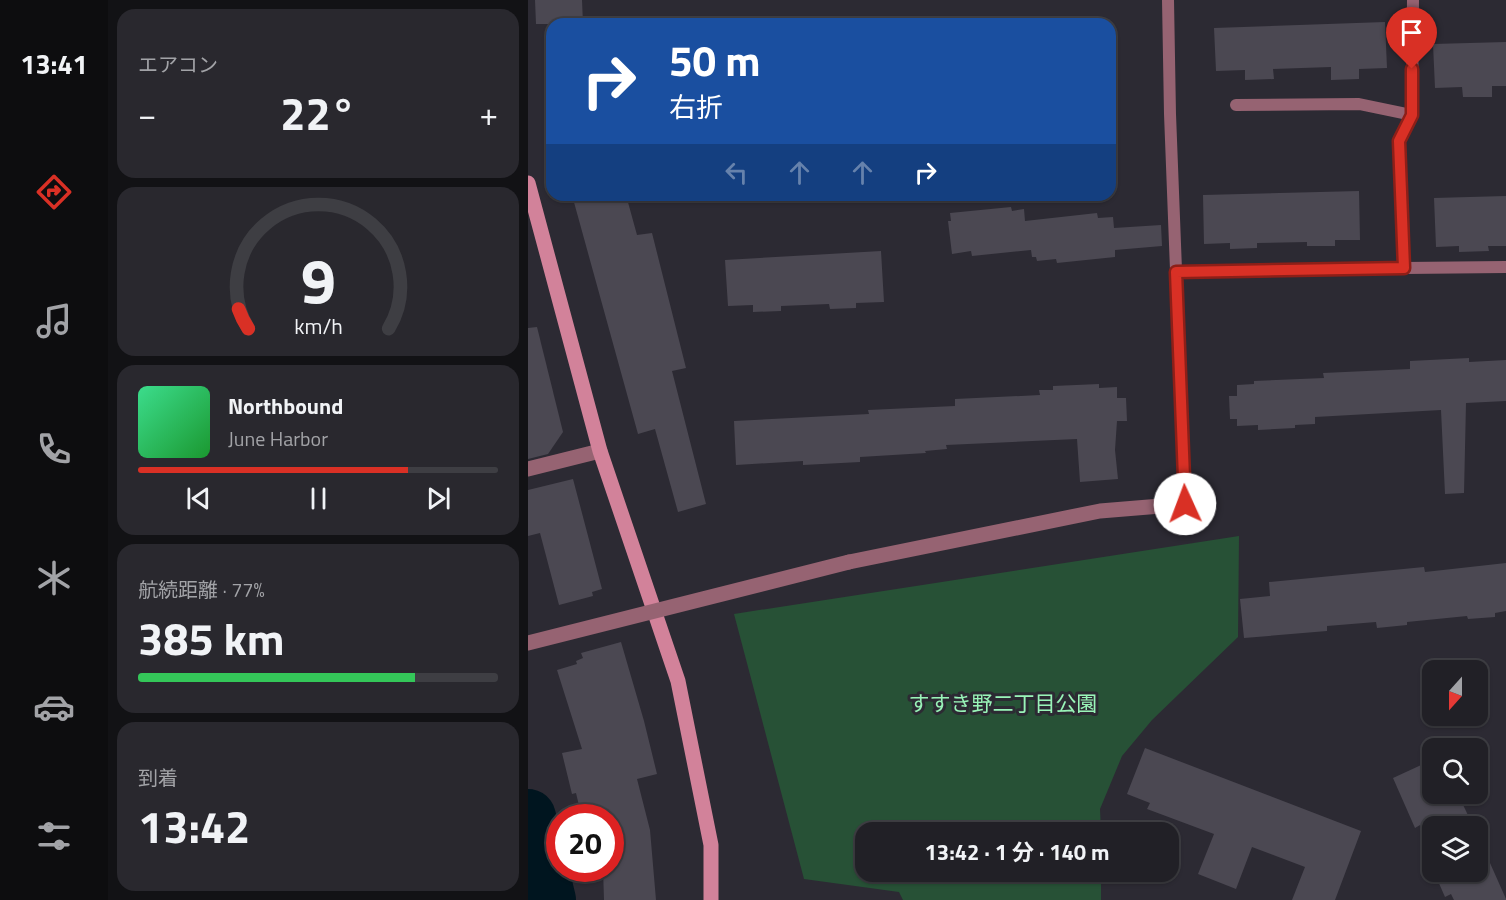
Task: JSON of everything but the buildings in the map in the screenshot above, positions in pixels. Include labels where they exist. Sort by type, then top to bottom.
[{"type":"street","points":[[528,183],[600,451],[678,681],[711,845],[711,900]]},
{"type":"street","points":[[528,469],[600,451]]},
{"type":"street","points":[[528,643],[849,562],[1100,511],[1185,504]]},
{"type":"lane","points":[[1168,0],[1170,114],[1185,504]]},
{"type":"lane","points":[[1404,268],[1399,141],[1412,115],[1413,0]]},
{"type":"lane","points":[[1236,105],[1359,104],[1412,115]]},
{"type":"lane","points":[[1176,272],[1506,267]]},
{"type":"green space","name":"すすき野二丁目公園","points":[[1239,536],[1238,637],[1152,720],[1122,756],[1100,809],[1101,822],[855,822],[855,882],[1101,882],[1101,900],[903,900],[899,892],[804,879],[734,614]]},
{"type":"waterway","points":[[528,817],[548,900]]},
{"type":"route","points":[[1185,504],[1176,272],[1404,268],[1399,141],[1412,115],[1412,69]]}]
